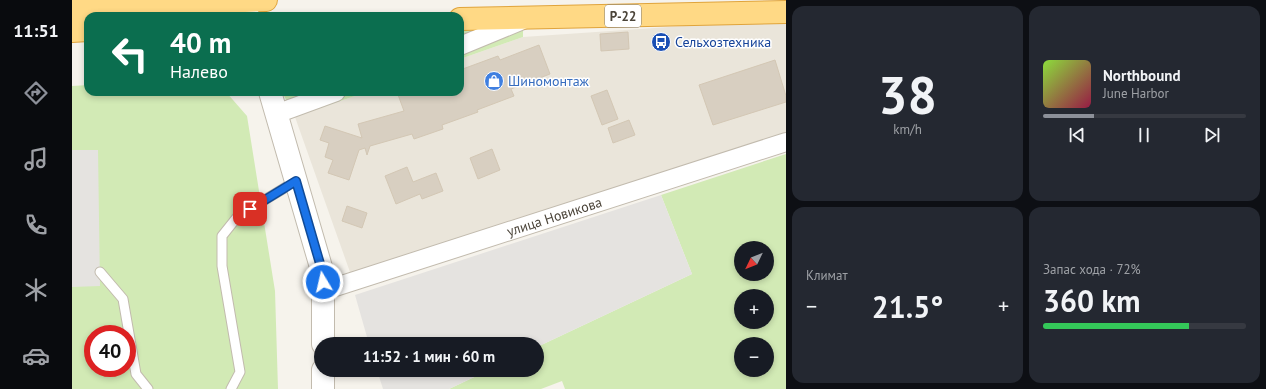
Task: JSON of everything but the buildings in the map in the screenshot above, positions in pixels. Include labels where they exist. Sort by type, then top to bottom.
[{"type":"highway","points":[[72,9],[246,6],[266,0]]},
{"type":"highway","name":"Р-22","points":[[464,19],[786,12]]},
{"type":"highway","points":[[72,31],[84,30]]},
{"type":"street","points":[[464,44],[527,18]]},
{"type":"street","points":[[271,96],[323,274],[323,337]]},
{"type":"street","points":[[276,114],[325,96]]},
{"type":"street","name":"улица Новикова","points":[[323,291],[786,142]]},
{"type":"street","points":[[323,377],[323,389]]},
{"type":"lane","points":[[231,389],[240,372],[222,266],[222,236],[238,216],[296,181]]},
{"type":"lane","points":[[100,272],[123,299],[136,374],[148,389]]},
{"type":"shaded area","points":[[786,19],[786,134],[351,275],[295,117],[355,96],[464,96],[464,58],[523,37]]},
{"type":"shaded area","points":[[72,150],[98,150],[100,286],[72,287]]},
{"type":"shaded area","points":[[661,195],[692,274],[544,344],[544,337],[367,337],[355,295]]},
{"type":"shaded area","points":[[379,377],[474,377],[449,389],[383,389]]},
{"type":"green space","points":[[523,26],[523,37],[464,58],[464,28]]},
{"type":"green space","points":[[84,85],[84,96],[230,96],[247,116],[275,291],[278,389],[72,389],[72,86]]},
{"type":"green space","points":[[284,96],[355,96],[295,117]]},
{"type":"green space","points":[[786,154],[786,389],[565,389],[562,381],[541,389],[449,389],[474,377],[544,377],[544,344],[692,274],[661,195]]},
{"type":"place","name":"Сельхозтехника","points":[[661,42]]},
{"type":"place","name":"Шиномонтаж","points":[[494,81]]},
{"type":"route","points":[[250,209],[296,181],[323,274],[323,282]]}]
